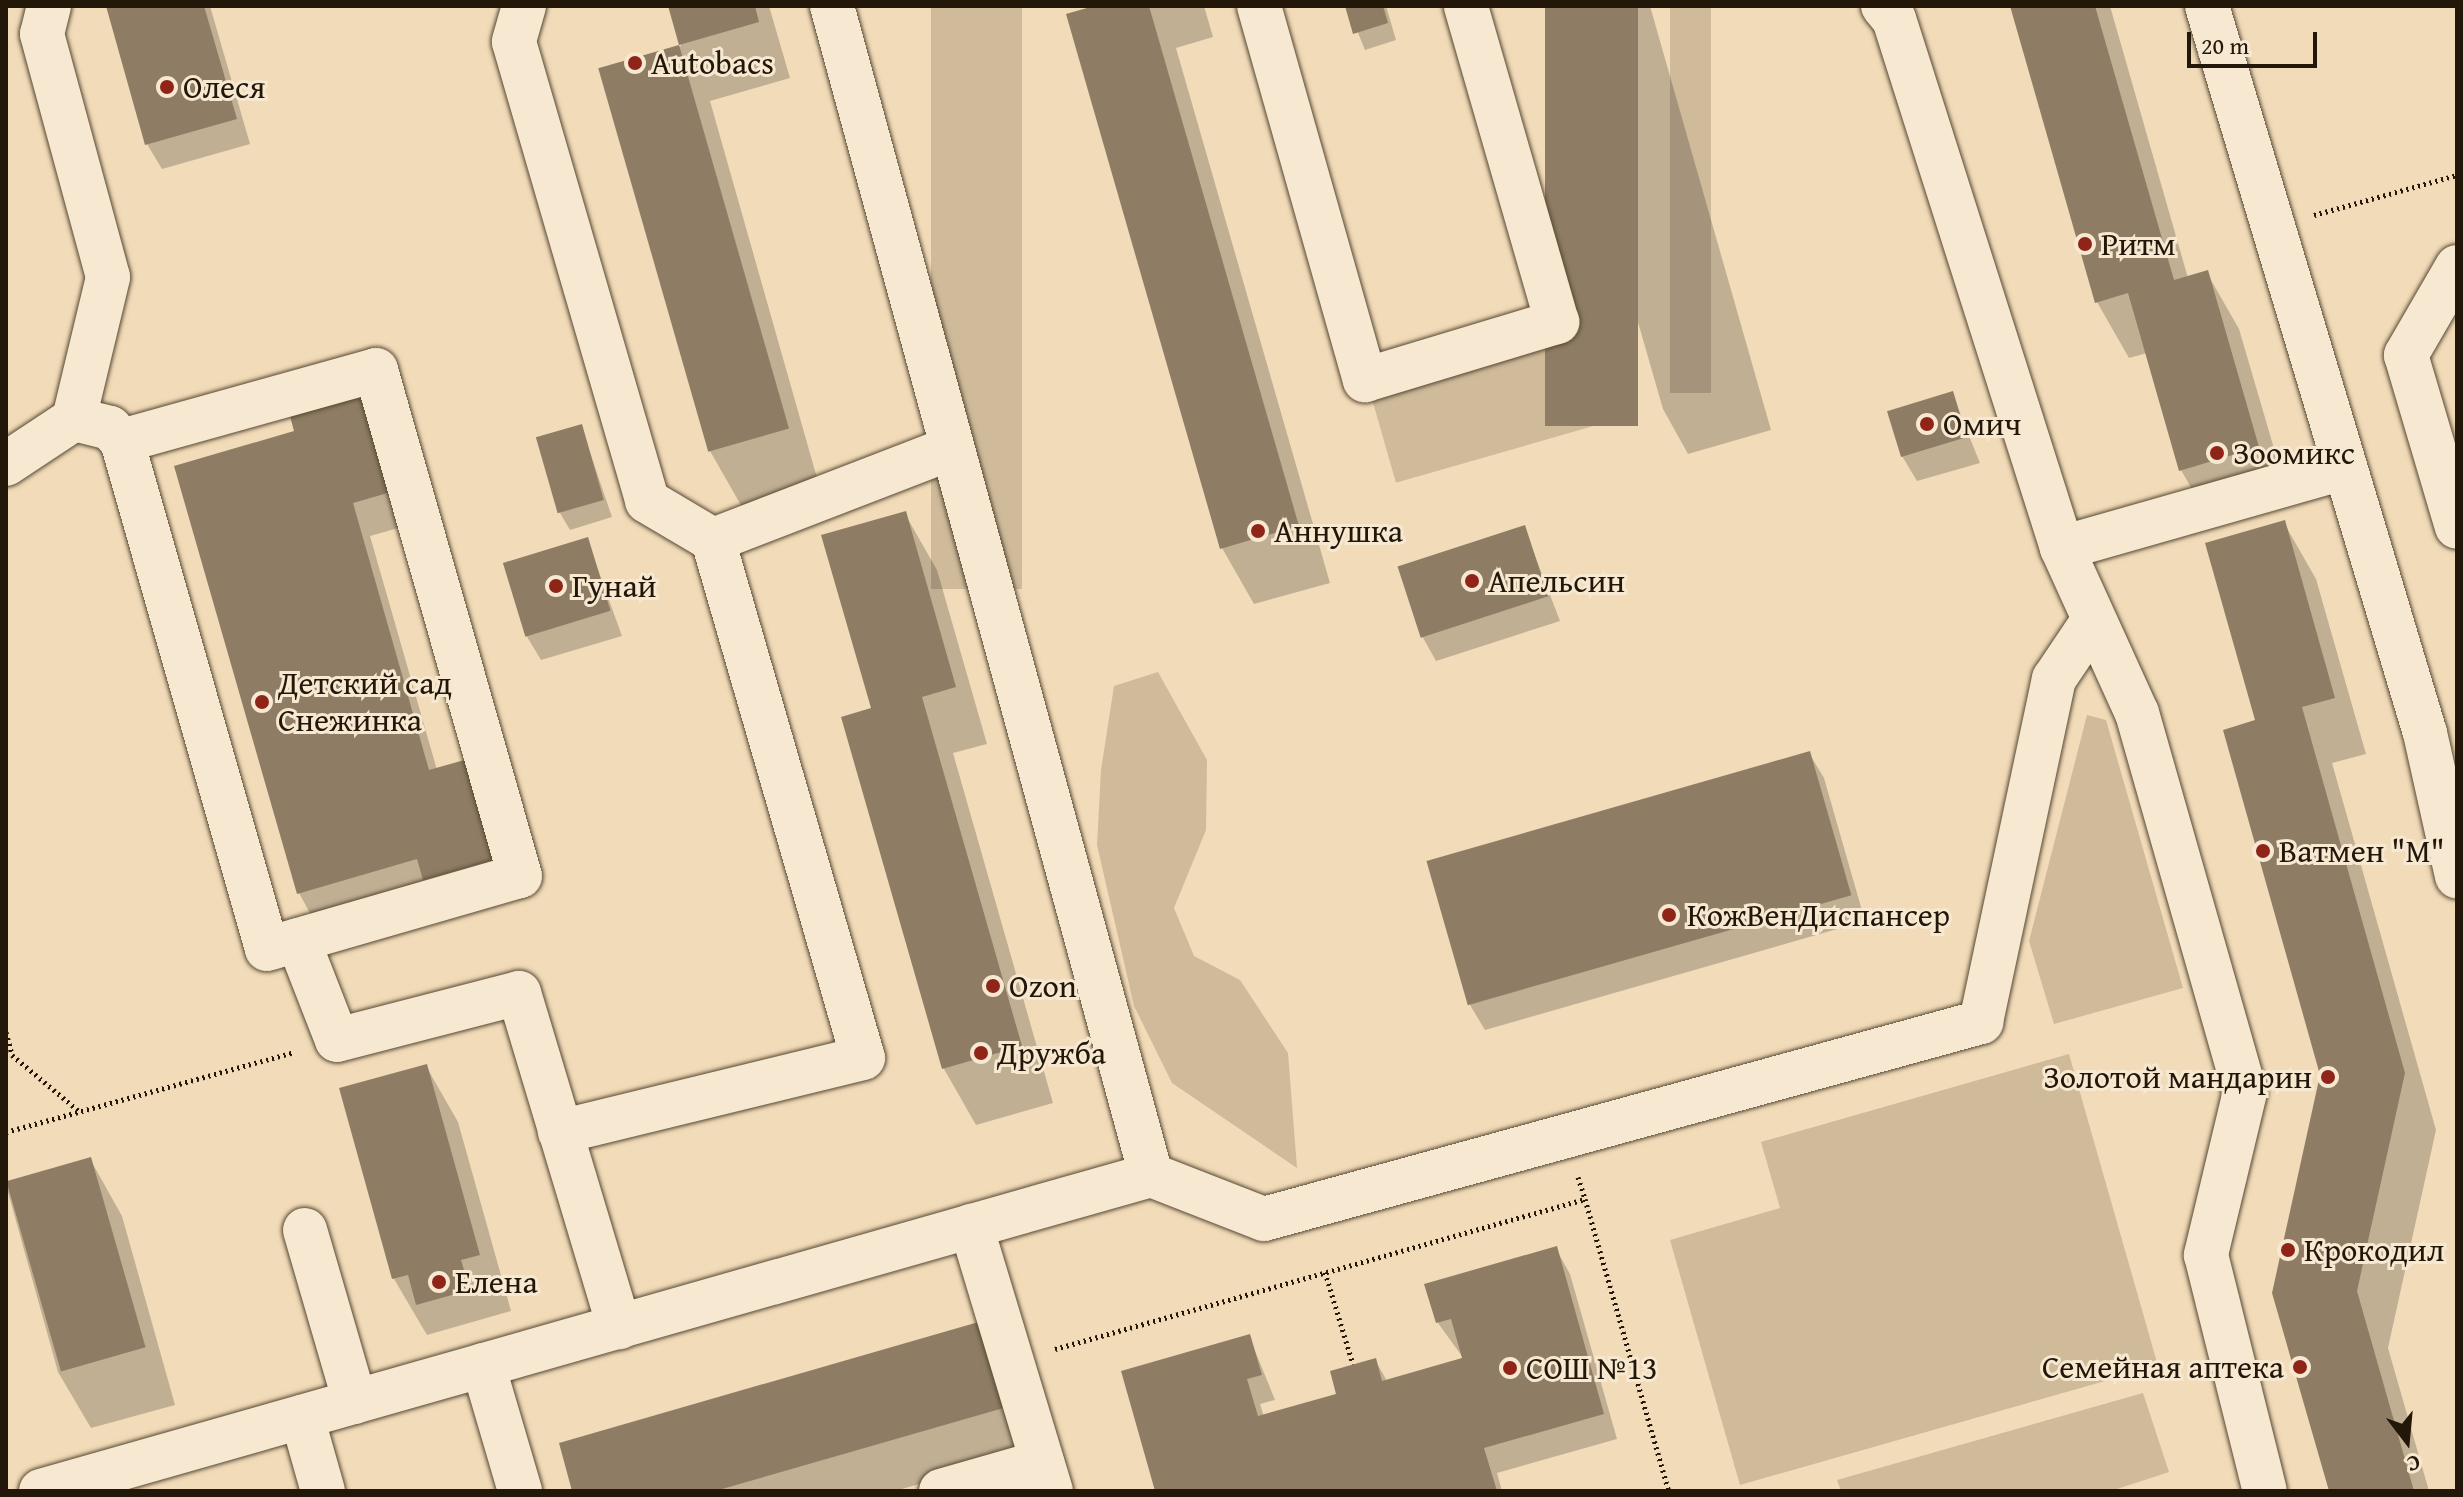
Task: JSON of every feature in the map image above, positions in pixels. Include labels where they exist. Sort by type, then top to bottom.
[{"type":"lane","points":[[6,464],[74,419],[108,277],[42,34],[49,6]]},
{"type":"lane","points":[[524,6],[514,42],[647,501],[713,540],[863,1058],[560,1132]]},
{"type":"lane","points":[[832,6],[1151,1175]]},
{"type":"lane","points":[[1259,6],[1365,380],[1557,322],[1466,6]]},
{"type":"lane","points":[[1883,6],[1894,19],[2062,548],[2137,713],[2245,1092],[2206,1255],[2265,1491]]},
{"type":"lane","points":[[2207,6],[2342,468],[2425,733],[2457,876]]},
{"type":"lane","points":[[2456,272],[2406,355],[2457,527]]},
{"type":"lane","points":[[74,419],[110,428],[122,441],[267,949],[520,876],[376,370],[122,441]]},
{"type":"lane","points":[[713,540],[952,448]]},
{"type":"lane","points":[[2062,548],[2342,468]]},
{"type":"lane","points":[[41,1491],[1151,1175],[1264,1219],[1981,1022],[2054,679],[2093,621]]},
{"type":"lane","points":[[298,940],[337,1040],[519,993],[619,1327]]},
{"type":"lane","points":[[941,1491],[1046,1476],[971,1226]]},
{"type":"lane","points":[[305,1230],[355,1402]]},
{"type":"lane","points":[[483,1365],[520,1491]]},
{"type":"lane","points":[[302,1417],[323,1491]]},
{"type":"path","points":[[2271,227],[2457,175]]},
{"type":"path","points":[[6,1032],[12,1055],[80,1112]]},
{"type":"path","points":[[6,1132],[337,1040]]},
{"type":"path","points":[[1011,1361],[1585,1199],[1669,1491]]},
{"type":"path","points":[[1325,1272],[1353,1364]]},
{"type":"shaded area","points":[[931,6],[1022,6],[1022,589],[931,589]]},
{"type":"shaded area","points":[[1670,6],[1711,6],[1711,393],[1670,393]]},
{"type":"shaded area","points":[[1570,335],[1596,425],[1396,483],[1370,392]]},
{"type":"shaded area","points":[[1158,672],[1207,760],[1206,830],[1174,908],[1194,956],[1240,980],[1288,1053],[1297,1168],[1172,1083],[1134,1006],[1097,845],[1101,770],[1114,686]]},
{"type":"shaded area","points":[[2087,715],[2106,720],[2183,988],[2054,1024],[2029,941]]},
{"type":"shaded area","points":[[2069,1054],[2158,1366],[1740,1485],[1670,1240],[1780,1208],[1761,1142]]},
{"type":"shaded area","points":[[2143,1393],[2169,1472],[2111,1491],[1841,1491],[1837,1480]]},
{"type":"building","points":[[106,6],[204,6],[237,119],[145,145]]},
{"type":"building","points":[[668,6],[755,6],[759,22],[679,45]]},
{"type":"building","points":[[1094,6],[1149,6],[1299,526],[1220,549],[1066,14]]},
{"type":"building","points":[[1345,6],[1383,6],[1388,23],[1353,34]]},
{"type":"building","points":[[1545,6],[1638,6],[1638,426],[1545,426]]},
{"type":"building","points":[[2010,6],[2095,6],[2174,280],[2208,270],[2259,447],[2179,471],[2128,293],[2095,303]]},
{"type":"building","points":[[679,45],[789,429],[708,452],[598,68]]},
{"type":"building","name":"Омич","points":[[1953,391],[1967,437],[1901,457],[1887,411]]},
{"type":"building","points":[[371,393],[398,490],[353,503],[429,770],[475,757],[504,857],[423,880],[417,859],[297,894],[174,466],[294,431],[290,416]]},
{"type":"building","points":[[582,424],[604,500],[558,513],[536,437]]},
{"type":"building","points":[[906,511],[956,687],[922,697],[1022,1046],[942,1069],[841,717],[871,708],[821,535]]},
{"type":"building","points":[[2285,520],[2335,698],[2302,707],[2405,1073],[2357,1291],[2414,1491],[2329,1491],[2272,1293],[2320,1075],[2223,730],[2255,720],[2205,543]]},
{"type":"building","name":"Апельсин","points":[[1525,525],[1548,596],[1421,638],[1398,566]]},
{"type":"building","name":"Гунай","points":[[588,537],[611,611],[525,637],[503,563]]},
{"type":"building","points":[[1810,751],[1851,895],[1468,1005],[1426,861]]},
{"type":"building","points":[[427,1064],[480,1255],[461,1260],[470,1290],[416,1305],[408,1275],[392,1279],[339,1088]]},
{"type":"building","points":[[91,1157],[146,1347],[61,1372],[6,1181]]},
{"type":"building","name":"СОШ №13","points":[[1557,1246],[1604,1414],[1484,1448],[1497,1491],[1155,1491],[1121,1371],[1250,1334],[1262,1375],[1247,1379],[1258,1416],[1336,1394],[1330,1371],[1376,1358],[1382,1381],[1462,1358],[1451,1319],[1436,1323],[1424,1284]]},
{"type":"building","points":[[982,1321],[1007,1407],[715,1491],[572,1491],[559,1443]]},
{"type":"place","name":"Autobacs","points":[[635,63]]},
{"type":"place","name":"Олеся","points":[[167,87]]},
{"type":"place","name":"Ритм","points":[[2085,244]]},
{"type":"place","name":"Омич","points":[[1927,424]]},
{"type":"place","name":"Зоомикс","points":[[2217,453]]},
{"type":"place","name":"Аннушка","points":[[1258,531]]},
{"type":"place","name":"Апельсин","points":[[1472,581]]},
{"type":"place","name":"Гунай","points":[[556,586]]},
{"type":"place","name":"Детский сад Снежинка","points":[[262,702]]},
{"type":"place","name":"Ватмен \"М\"","points":[[2263,851]]},
{"type":"place","name":"КожВенДиспансер","points":[[1669,915]]},
{"type":"place","name":"Ozon","points":[[993,986]]},
{"type":"place","name":"Дружба","points":[[981,1053]]},
{"type":"place","name":"Золотой мандарин","points":[[2328,1077]]},
{"type":"place","name":"Крокодил","points":[[2288,1250]]},
{"type":"place","name":"Елена","points":[[439,1282]]},
{"type":"place","name":"Семейная аптека","points":[[2300,1367]]},
{"type":"place","name":"СОШ №13","points":[[1510,1368]]}]
